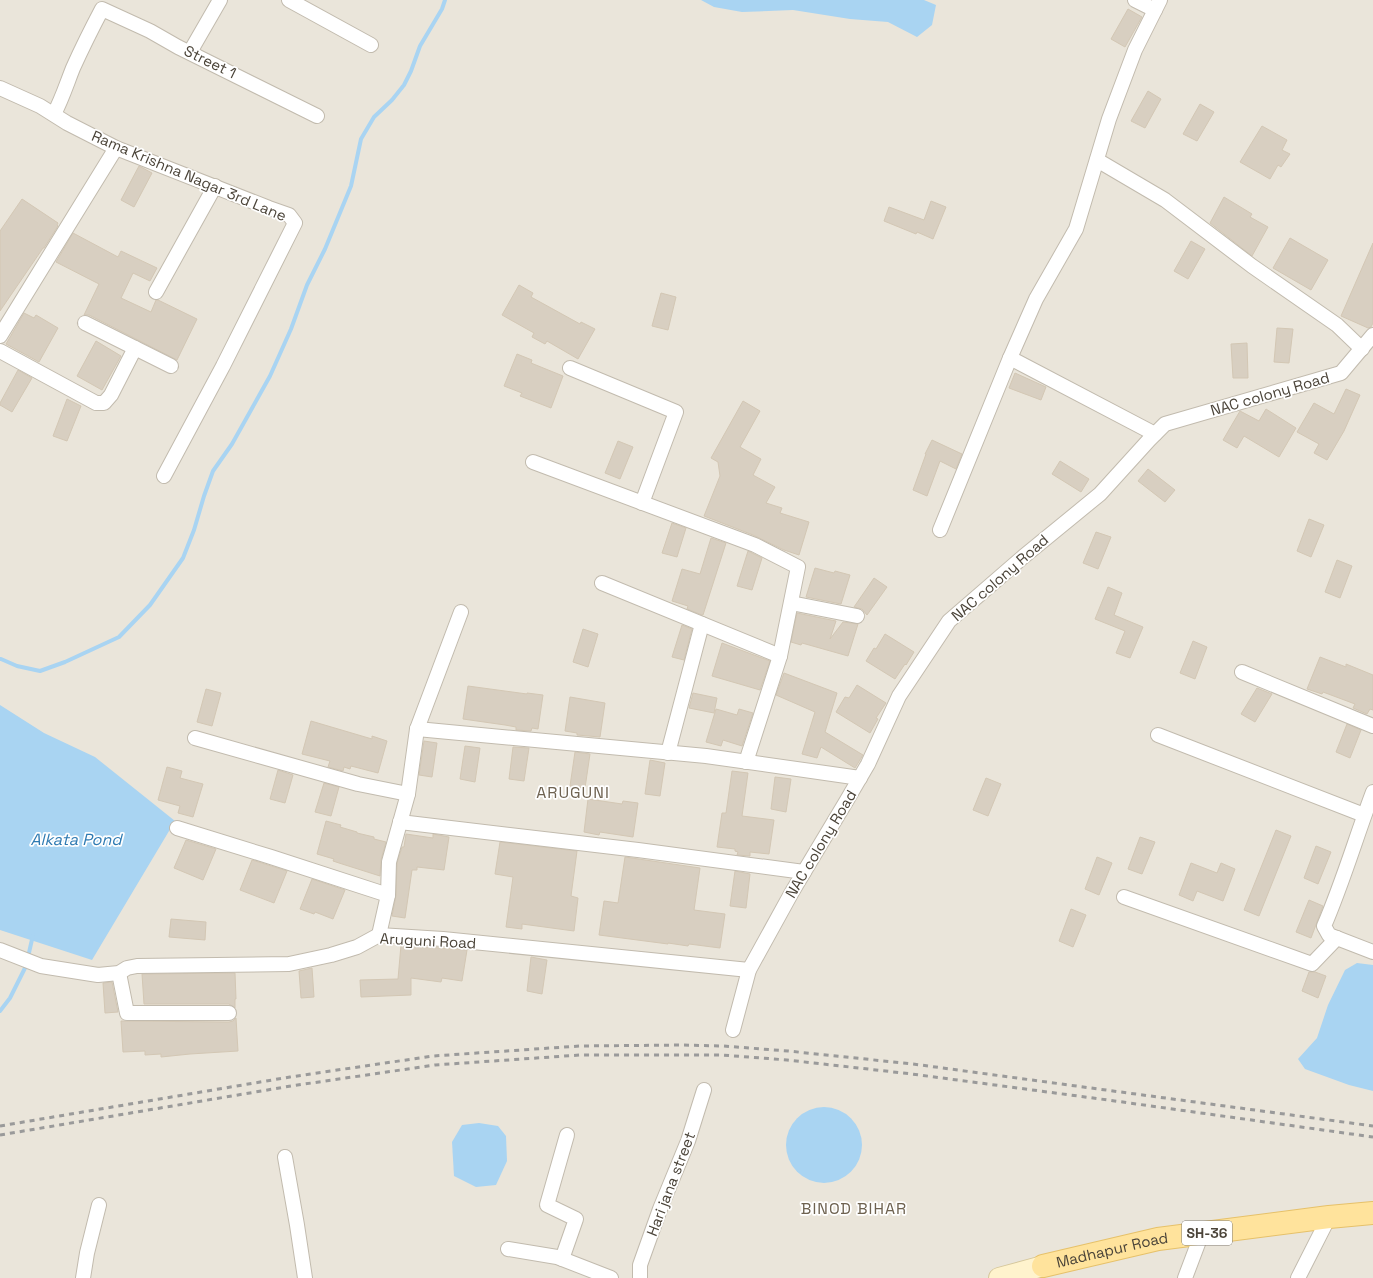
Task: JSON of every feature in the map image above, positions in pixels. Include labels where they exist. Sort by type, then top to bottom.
[{"type":"main road","name":"Madhapur Road","points":[[1043,1266],[1158,1239],[1329,1217],[1373,1214]]},
{"type":"street","points":[[190,52],[220,0]]},
{"type":"street","points":[[289,0],[371,45]]},
{"type":"street","points":[[940,530],[1010,358],[1036,299],[1076,229],[1109,119],[1135,50],[1157,5],[1134,0]]},
{"type":"street","name":"Street 1","points":[[54,114],[61,101],[72,70],[102,9],[150,31],[178,47],[317,116]]},
{"type":"street","name":"Rama Krishna Nagar 3rd Lane","points":[[0,88],[54,114],[67,123],[116,148],[289,215],[295,223],[223,366],[164,476]]},
{"type":"street","points":[[0,336],[116,148]]},
{"type":"street","points":[[1097,160],[1165,200],[1252,266],[1337,325],[1362,349]]},
{"type":"street","points":[[156,292],[215,186]]},
{"type":"street","points":[[85,323],[171,366]]},
{"type":"street","name":"NAC colony Road","points":[[733,1030],[749,970],[804,872],[860,778],[900,696],[949,621],[1023,557],[1100,494],[1165,424],[1341,373],[1373,335]]},
{"type":"street","points":[[0,351],[96,403],[104,403],[111,395],[135,348]]},
{"type":"street","points":[[1010,358],[1155,434]]},
{"type":"street","points":[[570,368],[676,412],[642,503]]},
{"type":"street","points":[[533,462],[755,545],[798,567],[780,656],[746,762]]},
{"type":"street","points":[[602,583],[780,656]]},
{"type":"street","points":[[791,602],[857,616]]},
{"type":"street","points":[[379,935],[388,895],[389,862],[408,794],[417,729],[461,612]]},
{"type":"street","points":[[668,753],[702,624]]},
{"type":"street","points":[[1242,672],[1373,726]]},
{"type":"street","points":[[417,729],[668,753],[860,778]]},
{"type":"street","points":[[1158,735],[1364,815]]},
{"type":"street","points":[[195,738],[358,784],[408,794]]},
{"type":"street","points":[[1373,792],[1335,901],[1324,926],[1329,935],[1373,952]]},
{"type":"street","points":[[400,822],[638,850],[804,872]]},
{"type":"street","points":[[177,828],[388,895]]},
{"type":"street","points":[[1124,897],[1312,964],[1337,938]]},
{"type":"street","name":"Aruguni Road","points":[[0,950],[41,966],[98,975],[119,974],[127,968],[137,966],[289,964],[331,955],[357,946],[379,935],[443,939],[749,970]]},
{"type":"street","points":[[119,974],[127,1013],[229,1013]]},
{"type":"street","name":"Hari jana street","points":[[640,1278],[640,1265],[660,1209],[688,1141],[704,1090]]},
{"type":"street","points":[[562,1259],[576,1219],[547,1205],[567,1135]]},
{"type":"street","points":[[285,1157],[298,1225],[305,1278]]},
{"type":"street","points":[[82,1278],[99,1205]]},
{"type":"street","points":[[1298,1278],[1329,1217]]},
{"type":"street","points":[[1185,1278],[1202,1233]]},
{"type":"street","points":[[508,1249],[562,1259],[611,1278]]},
{"type":"street","points":[[999,1278],[1043,1266]]},
{"type":"shaded area","points":[[0,0],[1373,0],[1373,1278],[0,1278]]},
{"type":"water","points":[[701,0],[924,0],[936,5],[932,25],[917,37],[888,22],[850,19],[793,10],[742,12],[714,7]]},
{"type":"water","name":"Alkata Pond","points":[[0,705],[44,733],[95,757],[175,821],[92,960],[0,930]]},
{"type":"water","points":[[1357,963],[1373,965],[1373,1091],[1349,1085],[1305,1069],[1298,1059],[1317,1038],[1328,1005],[1345,970]]},
{"type":"water","points":[[824,1107],[838,1110],[851,1118],[859,1131],[862,1145],[859,1159],[851,1172],[838,1180],[824,1183],[810,1180],[797,1172],[789,1159],[786,1145],[789,1131],[797,1118],[810,1110]]},
{"type":"water","points":[[479,1123],[498,1126],[506,1136],[507,1161],[496,1185],[476,1187],[454,1176],[452,1142],[462,1125]]},
{"type":"building","points":[[1128,9],[1142,17],[1125,47],[1111,39]]},
{"type":"building","points":[[1148,91],[1161,99],[1145,128],[1131,121]]},
{"type":"building","points":[[1200,104],[1214,112],[1197,141],[1183,134]]},
{"type":"building","points":[[1262,126],[1287,140],[1282,150],[1290,154],[1281,167],[1278,165],[1270,179],[1240,162]]},
{"type":"building","points":[[139,166],[152,173],[134,207],[121,200]]},
{"type":"building","points":[[1224,197],[1252,214],[1250,217],[1268,227],[1252,256],[1210,223]]},
{"type":"building","points":[[22,199],[58,223],[58,226],[0,311],[0,231]]},
{"type":"building","points":[[931,201],[946,207],[933,239],[884,221],[889,207],[924,220]]},
{"type":"building","points":[[73,233],[118,257],[121,251],[157,268],[150,281],[133,273],[121,298],[151,312],[156,300],[158,300],[197,319],[177,360],[89,315],[84,315],[99,284],[56,262]]},
{"type":"building","points":[[1290,238],[1328,260],[1311,290],[1273,268]]},
{"type":"building","points":[[1191,241],[1205,249],[1188,279],[1174,271]]},
{"type":"building","points":[[1373,243],[1373,323],[1371,327],[1368,328],[1341,316]]},
{"type":"building","points":[[519,285],[533,293],[531,297],[580,324],[581,322],[595,329],[578,359],[547,341],[545,344],[532,337],[534,333],[502,315]]},
{"type":"building","points":[[661,293],[676,297],[668,330],[652,326]]},
{"type":"building","points":[[24,313],[34,318],[36,315],[58,328],[39,362],[6,344]]},
{"type":"building","points":[[1277,328],[1293,329],[1289,363],[1274,362]]},
{"type":"building","points":[[96,341],[121,356],[102,390],[77,376]]},
{"type":"building","points":[[1247,343],[1248,378],[1233,378],[1231,344]]},
{"type":"building","points":[[517,354],[532,360],[531,363],[563,376],[551,408],[520,396],[522,393],[504,386]]},
{"type":"building","points":[[18,370],[32,378],[12,412],[0,405],[0,403]]},
{"type":"building","points":[[1015,373],[1046,387],[1041,400],[1009,388]]},
{"type":"building","points":[[1346,389],[1360,395],[1344,431],[1327,460],[1314,453],[1319,444],[1297,432],[1314,403],[1334,414]]},
{"type":"building","points":[[67,399],[81,406],[67,441],[53,436]]},
{"type":"building","points":[[743,401],[760,411],[740,447],[761,459],[753,475],[775,487],[766,503],[782,508],[780,513],[809,522],[799,555],[704,516],[720,476],[718,462],[711,458]]},
{"type":"building","points":[[1266,409],[1296,428],[1279,457],[1244,436],[1237,448],[1223,440],[1240,411],[1259,421]]},
{"type":"building","points":[[932,440],[962,454],[956,469],[940,461],[927,496],[913,490],[925,454]]},
{"type":"building","points":[[618,441],[633,447],[620,479],[605,473]]},
{"type":"building","points":[[1060,461],[1089,479],[1081,492],[1052,474]]},
{"type":"building","points":[[1148,469],[1175,490],[1165,502],[1138,481]]},
{"type":"building","points":[[1309,519],[1324,525],[1311,557],[1297,551]]},
{"type":"building","points":[[672,523],[686,528],[677,557],[662,553]]},
{"type":"building","points":[[1096,532],[1111,537],[1098,569],[1083,563]]},
{"type":"building","points":[[711,538],[726,543],[702,615],[687,609],[688,606],[672,601],[682,569],[700,574]]},
{"type":"building","points":[[748,551],[762,558],[752,590],[737,586]]},
{"type":"building","points":[[1337,560],[1352,566],[1340,598],[1325,592]]},
{"type":"building","points":[[815,568],[850,575],[841,604],[806,597]]},
{"type":"building","points":[[874,578],[887,587],[867,615],[862,609],[854,607]]},
{"type":"building","points":[[1108,587],[1122,593],[1114,615],[1143,627],[1130,658],[1116,653],[1125,631],[1095,619]]},
{"type":"building","points":[[797,613],[836,621],[830,639],[843,622],[858,624],[848,656],[802,643],[801,645],[791,642]]},
{"type":"building","points":[[682,625],[692,629],[684,660],[672,657]]},
{"type":"building","points":[[583,629],[598,634],[588,667],[573,662]]},
{"type":"building","points":[[885,634],[914,652],[895,679],[866,661],[874,648],[876,649]]},
{"type":"building","points":[[1193,641],[1207,647],[1195,679],[1180,673]]},
{"type":"building","points":[[722,643],[770,661],[760,690],[712,676]]},
{"type":"building","points":[[1320,657],[1346,667],[1346,664],[1373,675],[1373,710],[1370,709],[1367,714],[1353,708],[1355,704],[1323,692],[1322,694],[1307,689]]},
{"type":"building","points":[[784,673],[837,693],[825,732],[863,755],[855,768],[821,747],[817,758],[802,754],[815,712],[776,695]]},
{"type":"building","points":[[857,685],[886,703],[876,718],[878,719],[870,733],[836,712],[845,697],[849,698]]},
{"type":"building","points":[[468,686],[543,695],[538,729],[532,728],[531,731],[516,730],[516,727],[463,719]]},
{"type":"building","points":[[1257,688],[1272,694],[1255,722],[1241,714]]},
{"type":"building","points":[[206,689],[221,693],[212,726],[197,722]]},
{"type":"building","points":[[693,693],[717,698],[714,713],[689,708]]},
{"type":"building","points":[[570,697],[605,703],[600,737],[577,735],[577,733],[565,731]]},
{"type":"building","points":[[716,709],[737,715],[739,709],[753,713],[742,746],[723,740],[721,746],[706,742]]},
{"type":"building","points":[[311,721],[372,739],[372,736],[387,741],[378,773],[351,766],[350,769],[344,767],[343,771],[328,767],[330,761],[302,754]]},
{"type":"building","points":[[1347,724],[1361,730],[1350,758],[1336,752]]},
{"type":"building","points":[[424,741],[437,743],[432,777],[419,775]]},
{"type":"building","points":[[465,746],[480,748],[475,782],[460,779]]},
{"type":"building","points":[[513,747],[529,748],[524,781],[509,779]]},
{"type":"building","points":[[575,752],[590,754],[585,788],[570,786]]},
{"type":"building","points":[[650,760],[665,763],[660,796],[645,794]]},
{"type":"building","points":[[167,767],[182,771],[180,778],[203,784],[193,817],[178,813],[180,806],[158,800]]},
{"type":"building","points":[[278,770],[293,775],[285,803],[270,799]]},
{"type":"building","points":[[732,771],[748,773],[742,816],[774,820],[769,854],[750,852],[750,856],[737,855],[738,852],[735,851],[735,849],[717,847],[722,813],[726,813]]},
{"type":"building","points":[[775,777],[791,779],[786,812],[771,809]]},
{"type":"building","points":[[986,778],[1001,784],[988,816],[973,810]]},
{"type":"building","points":[[324,783],[339,787],[331,816],[315,812]]},
{"type":"building","points":[[588,799],[622,804],[623,801],[638,803],[633,837],[600,832],[599,835],[584,832]]},
{"type":"building","points":[[326,821],[386,842],[381,860],[380,876],[333,861],[334,859],[317,854]]},
{"type":"building","points":[[1276,830],[1291,836],[1259,916],[1244,910]]},
{"type":"building","points":[[406,834],[433,838],[433,834],[449,837],[444,870],[417,867],[417,870],[412,870],[405,918],[392,916],[396,895],[397,863],[402,847],[404,847]]},
{"type":"building","points":[[1140,837],[1155,842],[1142,874],[1128,869]]},
{"type":"building","points":[[186,840],[216,849],[203,880],[174,868]]},
{"type":"building","points":[[500,842],[577,851],[571,896],[578,898],[574,931],[522,924],[522,929],[506,927],[513,877],[495,874]]},
{"type":"building","points":[[1316,846],[1331,852],[1318,884],[1304,878]]},
{"type":"building","points":[[625,857],[700,868],[694,910],[725,914],[720,948],[689,944],[688,946],[668,944],[599,935],[604,901],[618,903]]},
{"type":"building","points":[[1097,857],[1112,863],[1099,895],[1085,889]]},
{"type":"building","points":[[252,860],[287,871],[274,903],[240,890]]},
{"type":"building","points":[[1191,863],[1217,873],[1221,863],[1235,869],[1223,901],[1197,891],[1193,901],[1179,895]]},
{"type":"building","points":[[735,871],[750,874],[746,908],[730,906]]},
{"type":"building","points":[[312,879],[345,890],[333,919],[315,912],[314,914],[300,909]]},
{"type":"building","points":[[1309,900],[1323,906],[1311,938],[1296,932]]},
{"type":"building","points":[[1071,909],[1086,915],[1073,947],[1059,941]]},
{"type":"building","points":[[171,919],[206,922],[205,940],[169,937]]},
{"type":"building","points":[[401,945],[467,950],[462,981],[442,978],[441,982],[411,978],[411,995],[361,997],[360,980],[398,979]]},
{"type":"building","points":[[531,957],[547,960],[542,994],[527,991]]},
{"type":"building","points":[[312,968],[314,997],[301,998],[299,971]]},
{"type":"building","points":[[1309,972],[1315,972],[1326,976],[1318,998],[1302,991]]},
{"type":"building","points":[[235,973],[235,1008],[229,1004],[144,1004],[142,974]]},
{"type":"building","points":[[112,982],[118,1012],[105,1013],[103,983]]},
{"type":"building","points":[[236,1018],[238,1051],[161,1057],[161,1054],[145,1055],[145,1051],[123,1052],[121,1021],[229,1022]]},
{"type":"waterway","points":[[0,659],[17,666],[40,671],[65,662],[119,637],[150,605],[183,558],[194,530],[213,471],[232,444],[270,376],[291,329],[307,285],[325,249],[351,186],[361,139],[374,117],[392,100],[404,85],[420,46],[442,9],[445,0]]},
{"type":"waterway","points":[[0,1011],[10,998],[26,966],[33,935]]},
{"type":"railway","points":[[0,1126],[290,1077],[433,1056],[580,1046],[684,1045],[723,1046],[788,1051],[913,1064],[1373,1126]]},
{"type":"railway","points":[[0,1135],[291,1086],[435,1065],[580,1055],[722,1055],[787,1060],[912,1074],[1373,1137]]},
{"type":"district","name":"ARUGUNI","points":[[573,792]]},
{"type":"district","name":"BINOD BIHAR","points":[[854,1208]]}]
